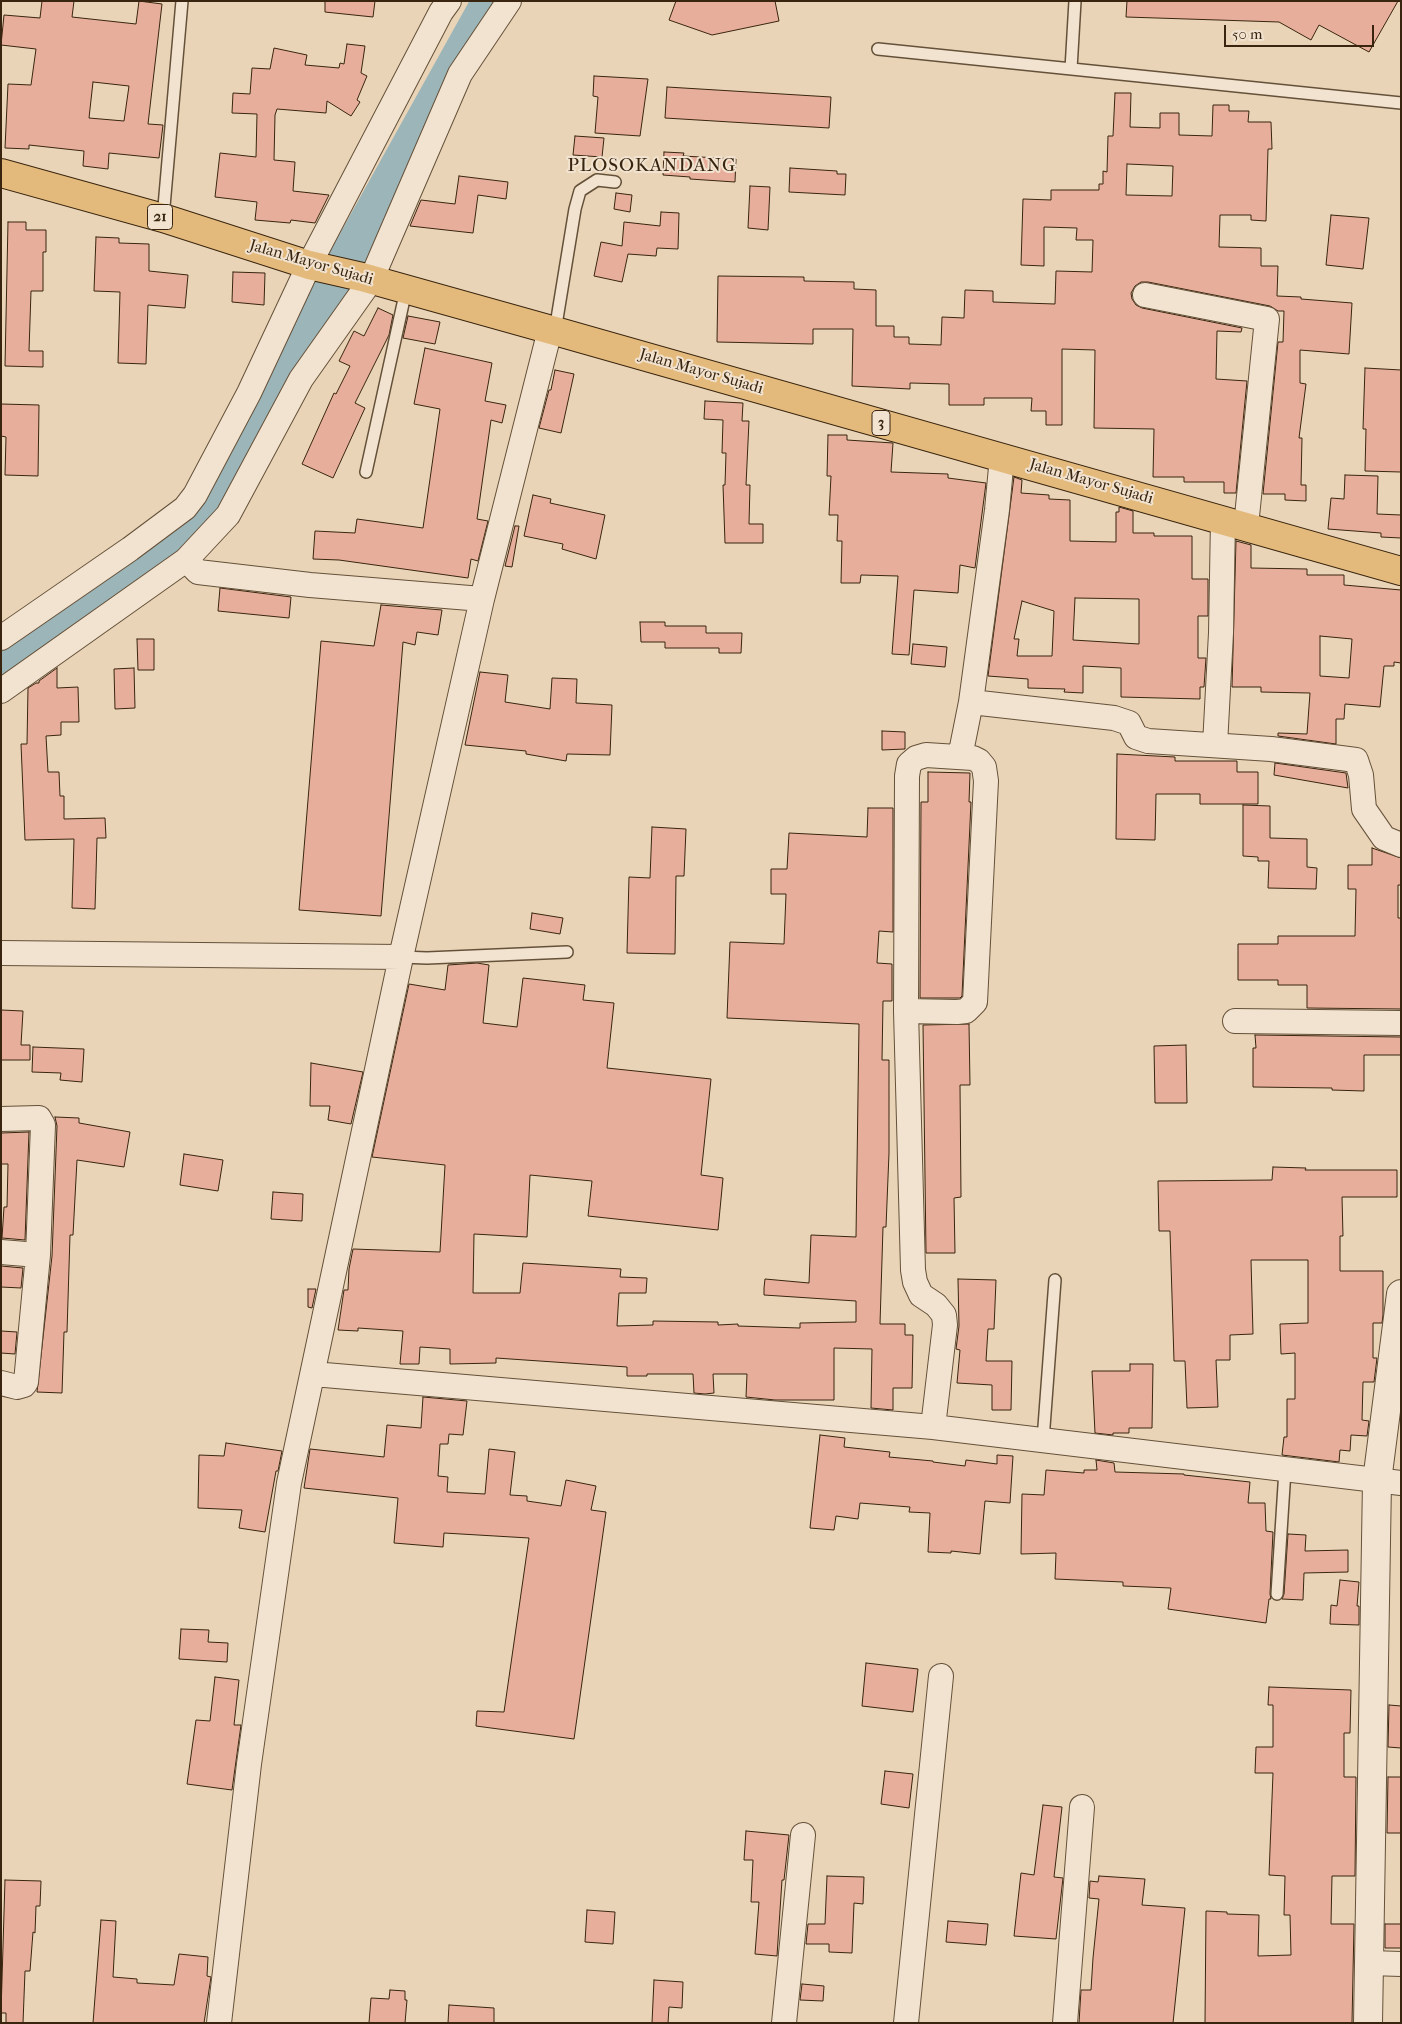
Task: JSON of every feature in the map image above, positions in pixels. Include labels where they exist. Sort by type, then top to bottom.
[{"type":"highway","name":"Jalan Mayor Sujadi","points":[[1,173],[163,218],[313,266],[366,278],[553,330],[1401,571]]},
{"type":"street","points":[[1,638],[185,508],[195,495],[249,393],[441,12],[449,1]]},
{"type":"street","points":[[1,691],[186,560],[228,515],[301,380],[366,278],[460,74],[509,1]]},
{"type":"street","points":[[1145,295],[1266,319],[1234,523],[1221,633],[1215,745]]},
{"type":"street","points":[[219,2023],[248,1773],[289,1483],[400,957],[482,599],[553,330]]},
{"type":"street","points":[[960,757],[971,702],[997,510],[1002,457]]},
{"type":"street","points":[[186,560],[198,572],[482,599]]},
{"type":"street","points":[[971,702],[1114,718],[1129,723],[1136,737],[1148,741],[1270,749],[1356,760],[1361,775],[1364,810],[1384,838],[1401,845]]},
{"type":"street","points":[[906,1011],[966,1011],[975,1002],[986,781],[984,767],[973,758],[926,755],[916,758],[909,764],[908,776],[906,1011],[913,1270],[915,1282],[921,1294],[936,1305],[944,1315],[946,1325],[933,1427]]},
{"type":"street","points":[[1,953],[400,957]]},
{"type":"street","points":[[1235,1022],[1401,1023]]},
{"type":"street","points":[[1,1119],[39,1118],[43,1125],[38,1255],[26,1382],[24,1385],[17,1387],[1,1383]]},
{"type":"street","points":[[1,1252],[38,1255]]},
{"type":"street","points":[[1368,2023],[1389,1482],[1401,1294]]},
{"type":"street","points":[[313,1374],[933,1427],[1389,1482]]},
{"type":"street","points":[[906,2023],[942,1676]]},
{"type":"street","points":[[1065,2023],[1082,1808]]},
{"type":"street","points":[[784,2023],[803,1835]]},
{"type":"street","points":[[1370,1963],[1401,1964]]},
{"type":"lane","points":[[163,218],[182,1]]},
{"type":"lane","points":[[1071,69],[1075,1]]},
{"type":"lane","points":[[878,49],[1401,103]]},
{"type":"lane","points":[[553,330],[580,191],[597,180],[615,182]]},
{"type":"lane","points":[[366,472],[406,290]]},
{"type":"lane","points":[[400,957],[567,952]]},
{"type":"lane","points":[[1043,1440],[1055,1280]]},
{"type":"lane","points":[[1277,1594],[1285,1470]]},
{"type":"building","points":[[42,1],[74,1],[72,17],[136,24],[139,1],[162,4],[148,124],[163,125],[159,158],[109,153],[108,169],[83,166],[84,151],[29,145],[29,149],[5,148],[8,84],[31,85],[36,49],[1,45],[4,15],[40,18]],"holes":[[[93,82],[129,86],[124,121],[89,118]]]},
{"type":"building","points":[[325,1],[375,1],[373,17],[325,12]]},
{"type":"building","points":[[676,1],[775,1],[779,21],[712,35],[669,20]]},
{"type":"building","points":[[1127,1],[1398,1],[1369,52],[1319,25],[1311,40],[1279,22],[1126,17]]},
{"type":"building","points":[[347,44],[365,46],[361,73],[367,76],[357,100],[360,102],[351,116],[327,101],[326,113],[277,109],[275,115],[274,160],[295,162],[293,191],[329,195],[315,223],[291,220],[290,223],[255,220],[257,202],[215,197],[220,153],[256,157],[257,114],[232,113],[233,93],[250,94],[252,68],[270,69],[274,48],[307,55],[305,65],[339,68],[340,63],[344,64]]},
{"type":"building","points":[[594,76],[648,79],[640,136],[595,133],[598,97],[593,96]]},
{"type":"building","points":[[667,87],[831,97],[829,128],[665,118]]},
{"type":"building","points":[[1115,93],[1131,93],[1130,127],[1160,128],[1160,113],[1179,113],[1179,135],[1212,136],[1213,105],[1229,105],[1229,111],[1249,111],[1248,122],[1271,122],[1272,149],[1268,149],[1266,221],[1251,220],[1251,215],[1220,215],[1219,247],[1261,248],[1261,266],[1278,266],[1277,296],[1352,303],[1349,354],[1300,350],[1300,383],[1306,384],[1299,438],[1302,438],[1301,485],[1306,485],[1306,501],[1285,500],[1285,494],[1263,494],[1278,342],[1283,342],[1284,311],[1278,311],[1270,306],[1148,282],[1141,282],[1135,286],[1131,293],[1136,305],[1142,308],[1242,328],[1241,332],[1217,331],[1216,379],[1247,381],[1236,493],[1224,493],[1224,482],[1184,482],[1184,477],[1153,477],[1154,429],[1094,428],[1095,350],[1062,349],[1062,425],[1046,425],[1046,411],[1031,411],[1032,398],[984,398],[984,405],[949,405],[949,384],[910,383],[910,389],[852,386],[853,329],[813,329],[813,344],[717,342],[718,276],[804,277],[804,281],[854,282],[854,289],[876,290],[876,326],[894,326],[894,337],[909,337],[909,344],[941,345],[942,317],[964,318],[965,290],[993,291],[993,302],[1055,304],[1056,271],[1092,272],[1093,240],[1076,240],[1077,228],[1044,227],[1044,266],[1021,265],[1023,199],[1051,200],[1051,190],[1099,190],[1099,184],[1103,184],[1103,171],[1107,172],[1108,136],[1113,136]],"holes":[[[1127,164],[1173,166],[1172,196],[1126,195]]]},
{"type":"building","points":[[575,136],[604,138],[602,157],[573,155]]},
{"type":"building","points":[[664,152],[684,153],[683,156],[736,159],[735,182],[663,175]]},
{"type":"building","points":[[790,168],[837,171],[837,174],[846,174],[845,195],[789,192]]},
{"type":"building","points":[[459,176],[508,182],[506,199],[478,195],[473,233],[410,226],[421,200],[455,204]]},
{"type":"building","points":[[750,186],[770,187],[768,230],[748,228]]},
{"type":"building","points":[[616,193],[632,195],[630,212],[614,209]]},
{"type":"building","points":[[661,212],[679,213],[678,249],[657,248],[656,256],[628,254],[622,282],[594,276],[601,242],[622,246],[624,222],[660,226]]},
{"type":"building","points":[[1331,215],[1369,218],[1363,269],[1326,265]]},
{"type":"building","points":[[8,222],[26,222],[26,230],[46,230],[46,252],[43,252],[43,291],[31,291],[29,351],[43,351],[43,367],[5,366]]},
{"type":"building","points":[[96,237],[119,238],[119,243],[149,244],[149,271],[188,275],[185,308],[148,305],[146,364],[118,363],[120,292],[94,291]]},
{"type":"building","points":[[233,272],[265,273],[264,305],[232,302]]},
{"type":"building","points":[[378,308],[393,315],[389,335],[355,403],[365,408],[333,478],[302,464],[334,393],[336,394],[350,366],[339,361],[354,331],[364,336]]},
{"type":"building","points":[[408,316],[440,322],[435,344],[403,338]]},
{"type":"building","points":[[425,348],[492,363],[485,401],[506,405],[502,423],[491,420],[477,519],[488,521],[478,561],[471,559],[468,578],[339,560],[313,559],[315,531],[355,533],[357,519],[423,528],[440,409],[414,404]]},
{"type":"building","points":[[1365,368],[1401,370],[1401,472],[1365,471],[1366,429],[1363,429]]},
{"type":"building","points":[[555,370],[574,374],[561,433],[539,428]]},
{"type":"building","points":[[705,401],[743,403],[742,421],[749,421],[746,485],[750,485],[749,524],[763,524],[763,543],[725,543],[723,485],[725,485],[726,453],[722,453],[723,420],[704,419]]},
{"type":"building","points":[[1,404],[39,405],[38,476],[5,475],[6,437],[1,436]]},
{"type":"building","points":[[828,435],[847,435],[847,440],[893,443],[891,472],[948,474],[948,478],[986,483],[975,568],[960,565],[958,593],[914,590],[909,655],[892,654],[898,576],[861,575],[860,583],[841,583],[842,541],[837,541],[838,515],[829,515],[831,476],[827,476]]},
{"type":"building","points":[[1345,475],[1378,476],[1377,514],[1401,515],[1401,538],[1381,537],[1381,533],[1328,529],[1331,498],[1344,499]]},
{"type":"building","points":[[1014,477],[1022,480],[1021,493],[1049,495],[1049,499],[1070,500],[1070,541],[1116,542],[1116,512],[1119,512],[1119,507],[1133,511],[1133,533],[1154,533],[1154,536],[1192,536],[1192,579],[1208,579],[1208,616],[1198,616],[1198,658],[1206,658],[1204,687],[1200,687],[1200,699],[1121,697],[1121,668],[1083,666],[1083,693],[1064,692],[1065,689],[1028,688],[1028,679],[988,676]],"holes":[[[1075,598],[1139,599],[1139,644],[1073,640]],[[1022,601],[1054,611],[1052,656],[1017,656],[1019,639],[1014,639]]]},
{"type":"building","points":[[533,495],[551,499],[550,503],[605,515],[596,559],[562,549],[563,544],[524,536]]},
{"type":"building","points":[[515,526],[519,526],[512,567],[505,566]]},
{"type":"building","points":[[1236,541],[1251,545],[1251,568],[1307,569],[1307,575],[1344,575],[1344,585],[1401,590],[1401,663],[1394,662],[1394,666],[1384,666],[1380,707],[1345,704],[1344,719],[1336,719],[1336,744],[1278,736],[1278,733],[1307,734],[1310,693],[1261,692],[1261,687],[1232,687]],"holes":[[[1320,636],[1352,639],[1349,678],[1320,676]]]},
{"type":"building","points":[[220,588],[291,597],[289,618],[218,611]]},
{"type":"building","points":[[381,605],[442,610],[438,635],[417,632],[415,645],[403,642],[381,916],[299,910],[321,641],[374,646]]},
{"type":"building","points":[[640,622],[665,622],[665,626],[706,626],[706,633],[742,633],[741,653],[719,653],[719,648],[665,648],[665,642],[641,642]]},
{"type":"building","points":[[137,639],[154,639],[154,670],[138,670]]},
{"type":"building","points":[[913,644],[947,647],[945,667],[911,664]]},
{"type":"building","points":[[57,668],[57,688],[78,687],[79,722],[61,722],[61,735],[46,736],[48,772],[59,772],[60,796],[64,796],[64,819],[105,818],[106,838],[97,838],[95,909],[72,908],[74,839],[25,840],[21,744],[27,744],[28,688],[39,683],[39,681]]},
{"type":"building","points":[[134,668],[135,708],[115,709],[114,669]]},
{"type":"building","points":[[480,672],[508,675],[505,702],[550,709],[552,678],[577,679],[576,703],[612,705],[610,755],[567,754],[566,761],[526,754],[526,751],[465,745]]},
{"type":"building","points":[[882,731],[905,732],[905,749],[882,750]]},
{"type":"building","points":[[1117,754],[1175,757],[1175,761],[1237,761],[1237,772],[1258,772],[1258,804],[1200,804],[1200,794],[1156,794],[1155,840],[1116,839]]},
{"type":"building","points":[[1275,763],[1346,773],[1348,788],[1274,775]]},
{"type":"building","points":[[928,772],[970,773],[969,802],[971,802],[962,996],[960,998],[920,998],[921,802],[928,802]]},
{"type":"building","points":[[1243,805],[1270,806],[1270,838],[1307,839],[1307,867],[1317,868],[1316,889],[1268,888],[1269,861],[1258,861],[1258,857],[1243,856]]},
{"type":"building","points":[[868,808],[893,808],[893,932],[879,931],[877,963],[892,964],[892,1001],[883,1001],[882,1060],[889,1060],[889,1153],[886,1227],[883,1227],[880,1324],[905,1324],[905,1335],[913,1335],[912,1388],[893,1388],[893,1410],[871,1408],[872,1349],[834,1348],[834,1400],[775,1400],[746,1397],[747,1374],[713,1374],[714,1393],[705,1394],[694,1393],[693,1374],[627,1376],[627,1367],[496,1358],[496,1363],[450,1364],[450,1349],[420,1347],[419,1364],[400,1364],[403,1331],[358,1328],[358,1331],[338,1330],[344,1290],[348,1290],[349,1269],[353,1249],[440,1252],[445,1165],[372,1157],[409,984],[445,990],[448,965],[477,963],[489,965],[483,1023],[517,1027],[523,978],[585,985],[583,1000],[614,1003],[607,1068],[711,1079],[701,1175],[723,1178],[718,1230],[588,1216],[592,1181],[530,1175],[527,1237],[474,1234],[473,1293],[520,1293],[523,1263],[621,1269],[620,1277],[647,1278],[646,1293],[619,1293],[617,1326],[653,1325],[653,1321],[718,1322],[718,1325],[738,1324],[738,1326],[800,1328],[800,1323],[856,1322],[856,1301],[764,1295],[764,1288],[765,1279],[809,1283],[811,1235],[856,1237],[859,1024],[727,1018],[730,942],[784,944],[786,894],[771,894],[771,869],[787,869],[789,833],[867,837]]},
{"type":"building","points":[[652,827],[686,829],[684,876],[676,876],[675,954],[627,953],[629,877],[650,878]]},
{"type":"building","points":[[1372,848],[1401,858],[1401,885],[1398,885],[1398,918],[1401,918],[1401,1009],[1307,1008],[1307,985],[1278,985],[1278,980],[1238,980],[1238,944],[1278,944],[1278,936],[1355,936],[1356,889],[1348,889],[1348,865],[1372,865]]},
{"type":"building","points":[[532,913],[563,918],[560,934],[530,929]]},
{"type":"building","points":[[1,1010],[23,1011],[21,1045],[30,1045],[30,1060],[1,1060]]},
{"type":"building","points":[[969,1024],[970,1085],[960,1085],[961,1197],[954,1198],[955,1253],[926,1253],[923,1025]]},
{"type":"building","points":[[1255,1035],[1401,1037],[1401,1055],[1364,1055],[1364,1091],[1332,1090],[1332,1088],[1253,1087]]},
{"type":"building","points":[[1186,1045],[1187,1103],[1155,1103],[1154,1046]]},
{"type":"building","points":[[33,1047],[84,1049],[82,1082],[60,1080],[61,1073],[32,1072]]},
{"type":"building","points":[[311,1063],[363,1072],[351,1124],[328,1120],[330,1106],[310,1106]]},
{"type":"building","points":[[55,1117],[79,1118],[79,1123],[130,1132],[124,1167],[77,1160],[73,1235],[70,1235],[67,1332],[64,1332],[62,1393],[37,1392],[52,1256],[57,1126]]},
{"type":"building","points":[[29,1132],[25,1240],[2,1238],[4,1207],[7,1207],[8,1164],[1,1164],[1,1133]]},
{"type":"building","points":[[184,1154],[223,1160],[218,1191],[180,1185]]},
{"type":"building","points":[[1273,1167],[1306,1168],[1305,1170],[1397,1170],[1397,1197],[1342,1197],[1343,1236],[1340,1236],[1340,1271],[1383,1271],[1383,1315],[1382,1323],[1373,1323],[1373,1358],[1377,1358],[1374,1382],[1363,1382],[1362,1420],[1369,1421],[1367,1436],[1351,1435],[1350,1451],[1340,1450],[1339,1462],[1282,1455],[1284,1437],[1287,1437],[1287,1399],[1295,1399],[1295,1353],[1281,1354],[1280,1324],[1308,1323],[1308,1260],[1251,1260],[1253,1334],[1230,1335],[1230,1360],[1216,1360],[1218,1407],[1187,1408],[1185,1361],[1174,1361],[1170,1231],[1159,1231],[1158,1181],[1272,1180]]},
{"type":"building","points":[[273,1192],[303,1194],[302,1221],[271,1219]]},
{"type":"building","points":[[1,1266],[23,1268],[21,1288],[1,1287]]},
{"type":"building","points":[[958,1279],[996,1280],[994,1329],[988,1329],[986,1361],[1012,1361],[1011,1410],[992,1410],[992,1385],[957,1383],[960,1350],[956,1349],[959,1326]]},
{"type":"building","points":[[308,1289],[316,1289],[312,1308],[308,1307]]},
{"type":"building","points":[[1,1331],[17,1332],[15,1354],[1,1353]]},
{"type":"building","points":[[1130,1364],[1153,1364],[1152,1428],[1129,1428],[1129,1433],[1113,1433],[1113,1435],[1095,1433],[1092,1371],[1130,1371]]},
{"type":"building","points":[[423,1397],[467,1401],[463,1435],[449,1434],[448,1444],[440,1444],[438,1476],[448,1477],[447,1492],[485,1494],[489,1449],[515,1452],[510,1495],[527,1496],[527,1501],[561,1506],[566,1480],[596,1486],[591,1510],[606,1512],[574,1739],[476,1726],[477,1711],[504,1712],[529,1538],[444,1533],[443,1547],[394,1543],[398,1498],[304,1488],[310,1449],[384,1457],[387,1425],[421,1428]]},
{"type":"building","points":[[820,1435],[845,1438],[844,1447],[890,1452],[889,1457],[965,1466],[966,1460],[997,1464],[997,1455],[1013,1456],[1010,1503],[985,1501],[980,1554],[951,1551],[951,1553],[928,1552],[930,1513],[909,1512],[910,1507],[860,1503],[858,1519],[836,1516],[834,1530],[810,1528]]},
{"type":"building","points":[[226,1443],[282,1451],[278,1471],[276,1471],[265,1532],[239,1528],[242,1510],[198,1508],[199,1455],[224,1456]]},
{"type":"building","points":[[1096,1460],[1114,1463],[1115,1472],[1184,1474],[1250,1482],[1248,1503],[1265,1503],[1266,1531],[1273,1532],[1271,1599],[1269,1599],[1266,1623],[1168,1609],[1171,1588],[1123,1586],[1123,1582],[1055,1579],[1056,1553],[1021,1554],[1022,1494],[1044,1495],[1046,1470],[1084,1473],[1084,1470],[1097,1470]]},
{"type":"building","points":[[1288,1534],[1306,1535],[1305,1551],[1348,1550],[1348,1572],[1304,1573],[1303,1600],[1282,1599],[1284,1594]]},
{"type":"building","points":[[1340,1580],[1359,1582],[1357,1606],[1359,1606],[1359,1625],[1330,1624],[1331,1605],[1337,1606]]},
{"type":"building","points":[[181,1629],[209,1630],[208,1642],[228,1643],[227,1662],[179,1659]]},
{"type":"building","points":[[866,1663],[918,1669],[913,1712],[862,1706]]},
{"type":"building","points":[[215,1677],[239,1680],[234,1725],[241,1725],[232,1790],[187,1784],[196,1720],[210,1721]]},
{"type":"building","points":[[1269,1687],[1351,1690],[1350,1733],[1344,1733],[1344,1777],[1356,1777],[1355,1876],[1332,1876],[1331,1924],[1354,1924],[1352,2023],[1205,2023],[1206,1911],[1259,1915],[1258,1956],[1291,1955],[1290,1915],[1284,1915],[1285,1876],[1269,1875],[1273,1773],[1255,1773],[1256,1747],[1273,1747],[1273,1705],[1268,1705]]},
{"type":"building","points":[[1389,1705],[1401,1706],[1401,1748],[1388,1747]]},
{"type":"building","points":[[885,1771],[913,1774],[909,1808],[881,1804]]},
{"type":"building","points":[[1388,1777],[1401,1777],[1401,1833],[1387,1833]]},
{"type":"building","points":[[1043,1805],[1062,1807],[1054,1877],[1063,1878],[1056,1939],[1014,1936],[1021,1873],[1034,1875]]},
{"type":"building","points":[[746,1831],[789,1835],[784,1880],[782,1880],[777,1956],[755,1954],[759,1902],[751,1902],[753,1860],[744,1860]]},
{"type":"building","points":[[827,1876],[864,1877],[863,1904],[854,1903],[852,1953],[829,1952],[829,1944],[806,1944],[808,1924],[825,1924]]},
{"type":"building","points":[[1099,1876],[1145,1879],[1142,1905],[1185,1908],[1173,2023],[1079,2023],[1081,1990],[1091,1990],[1099,1899],[1089,1898],[1090,1881],[1098,1882]]},
{"type":"building","points":[[5,1880],[41,1881],[40,1906],[36,1906],[30,1971],[25,1971],[23,2023],[6,2023],[6,2013],[1,2013]]},
{"type":"building","points":[[587,1910],[615,1912],[613,1944],[585,1942]]},
{"type":"building","points":[[101,1920],[116,1921],[113,1977],[137,1979],[137,1983],[174,1985],[179,1954],[208,1957],[207,1976],[211,1977],[204,2023],[93,2023]]},
{"type":"building","points":[[948,1921],[988,1924],[986,1945],[946,1942]]},
{"type":"building","points":[[1385,1924],[1401,1924],[1401,1948],[1385,1948]]},
{"type":"building","points":[[654,1980],[683,1982],[682,2008],[669,2007],[668,2023],[652,2023]]},
{"type":"building","points":[[802,1984],[824,1986],[823,2001],[800,2000]]},
{"type":"building","points":[[390,1990],[405,1991],[405,2000],[407,2000],[405,2023],[369,2023],[371,1998],[389,1999]]},
{"type":"building","points":[[449,2005],[494,2008],[494,2023],[448,2023]]},
{"type":"waterway","points":[[1,656],[201,520],[490,1]]},
{"type":"district","name":"PLOSOKANDANG","points":[[652,166]]}]
